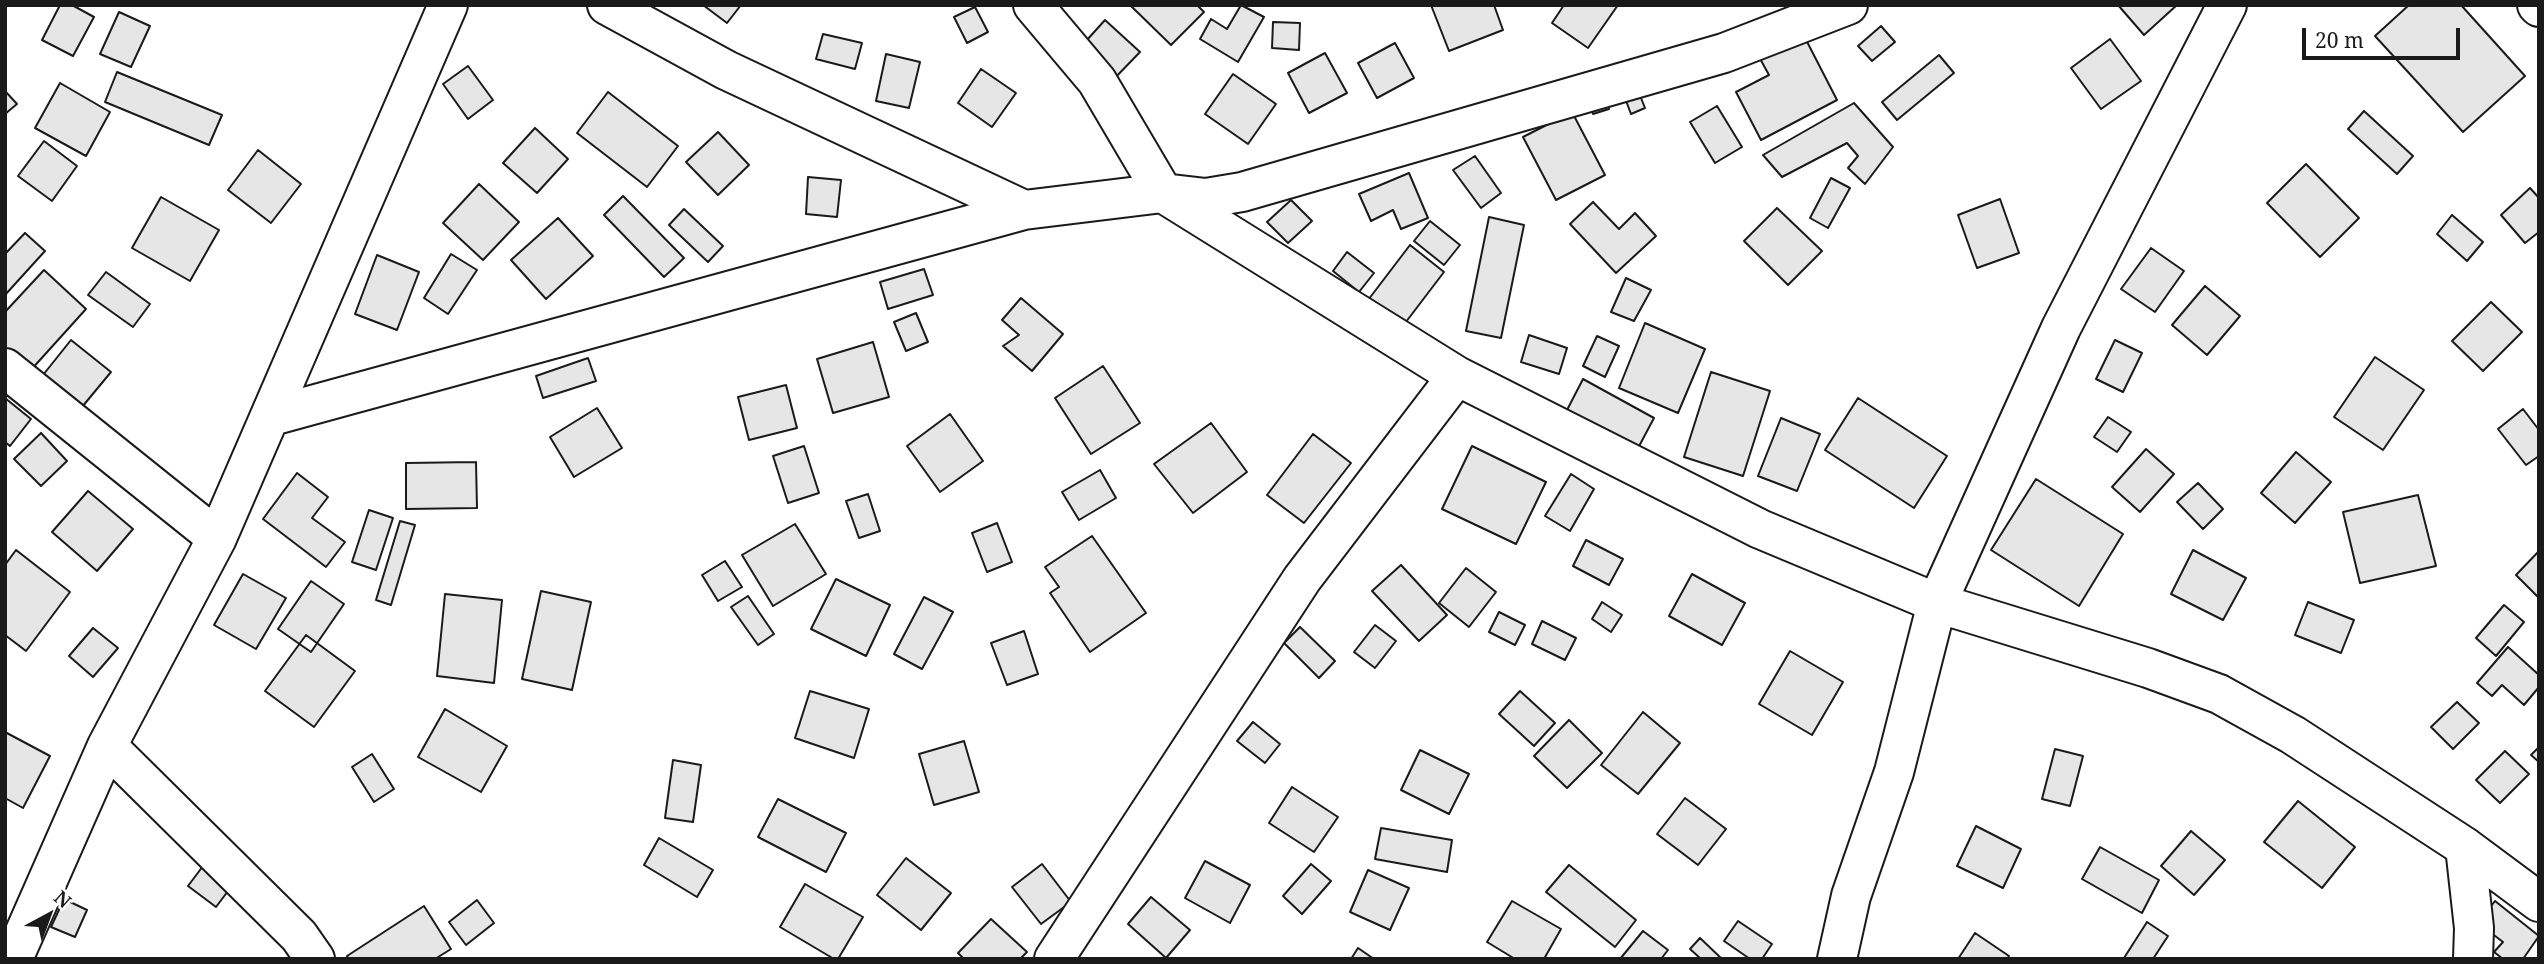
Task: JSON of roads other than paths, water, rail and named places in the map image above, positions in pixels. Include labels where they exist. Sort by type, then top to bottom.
[{"type":"street","points":[[13,959],[107,747],[217,538],[448,5]]},
{"type":"street","points":[[607,5],[726,70],[1024,210]]},
{"type":"street","points":[[1033,5],[1097,80],[1163,193],[1457,376],[1760,529],[1937,603],[2148,668],[2219,694],[2294,735],[2465,846],[2539,902]]},
{"type":"street","points":[[271,416],[1024,210],[1163,193],[1206,198],[1242,192],[1724,53],[1848,5]]},
{"type":"street","points":[[1837,959],[1851,896],[1894,772],[1937,603],[2061,328],[2227,5]]},
{"type":"street","points":[[5,368],[217,538]]},
{"type":"street","points":[[1054,959],[1302,579],[1457,376]]},
{"type":"street","points":[[107,747],[299,936],[315,959]]},
{"type":"street","points":[[2465,846],[2474,928],[2473,959]]}]
